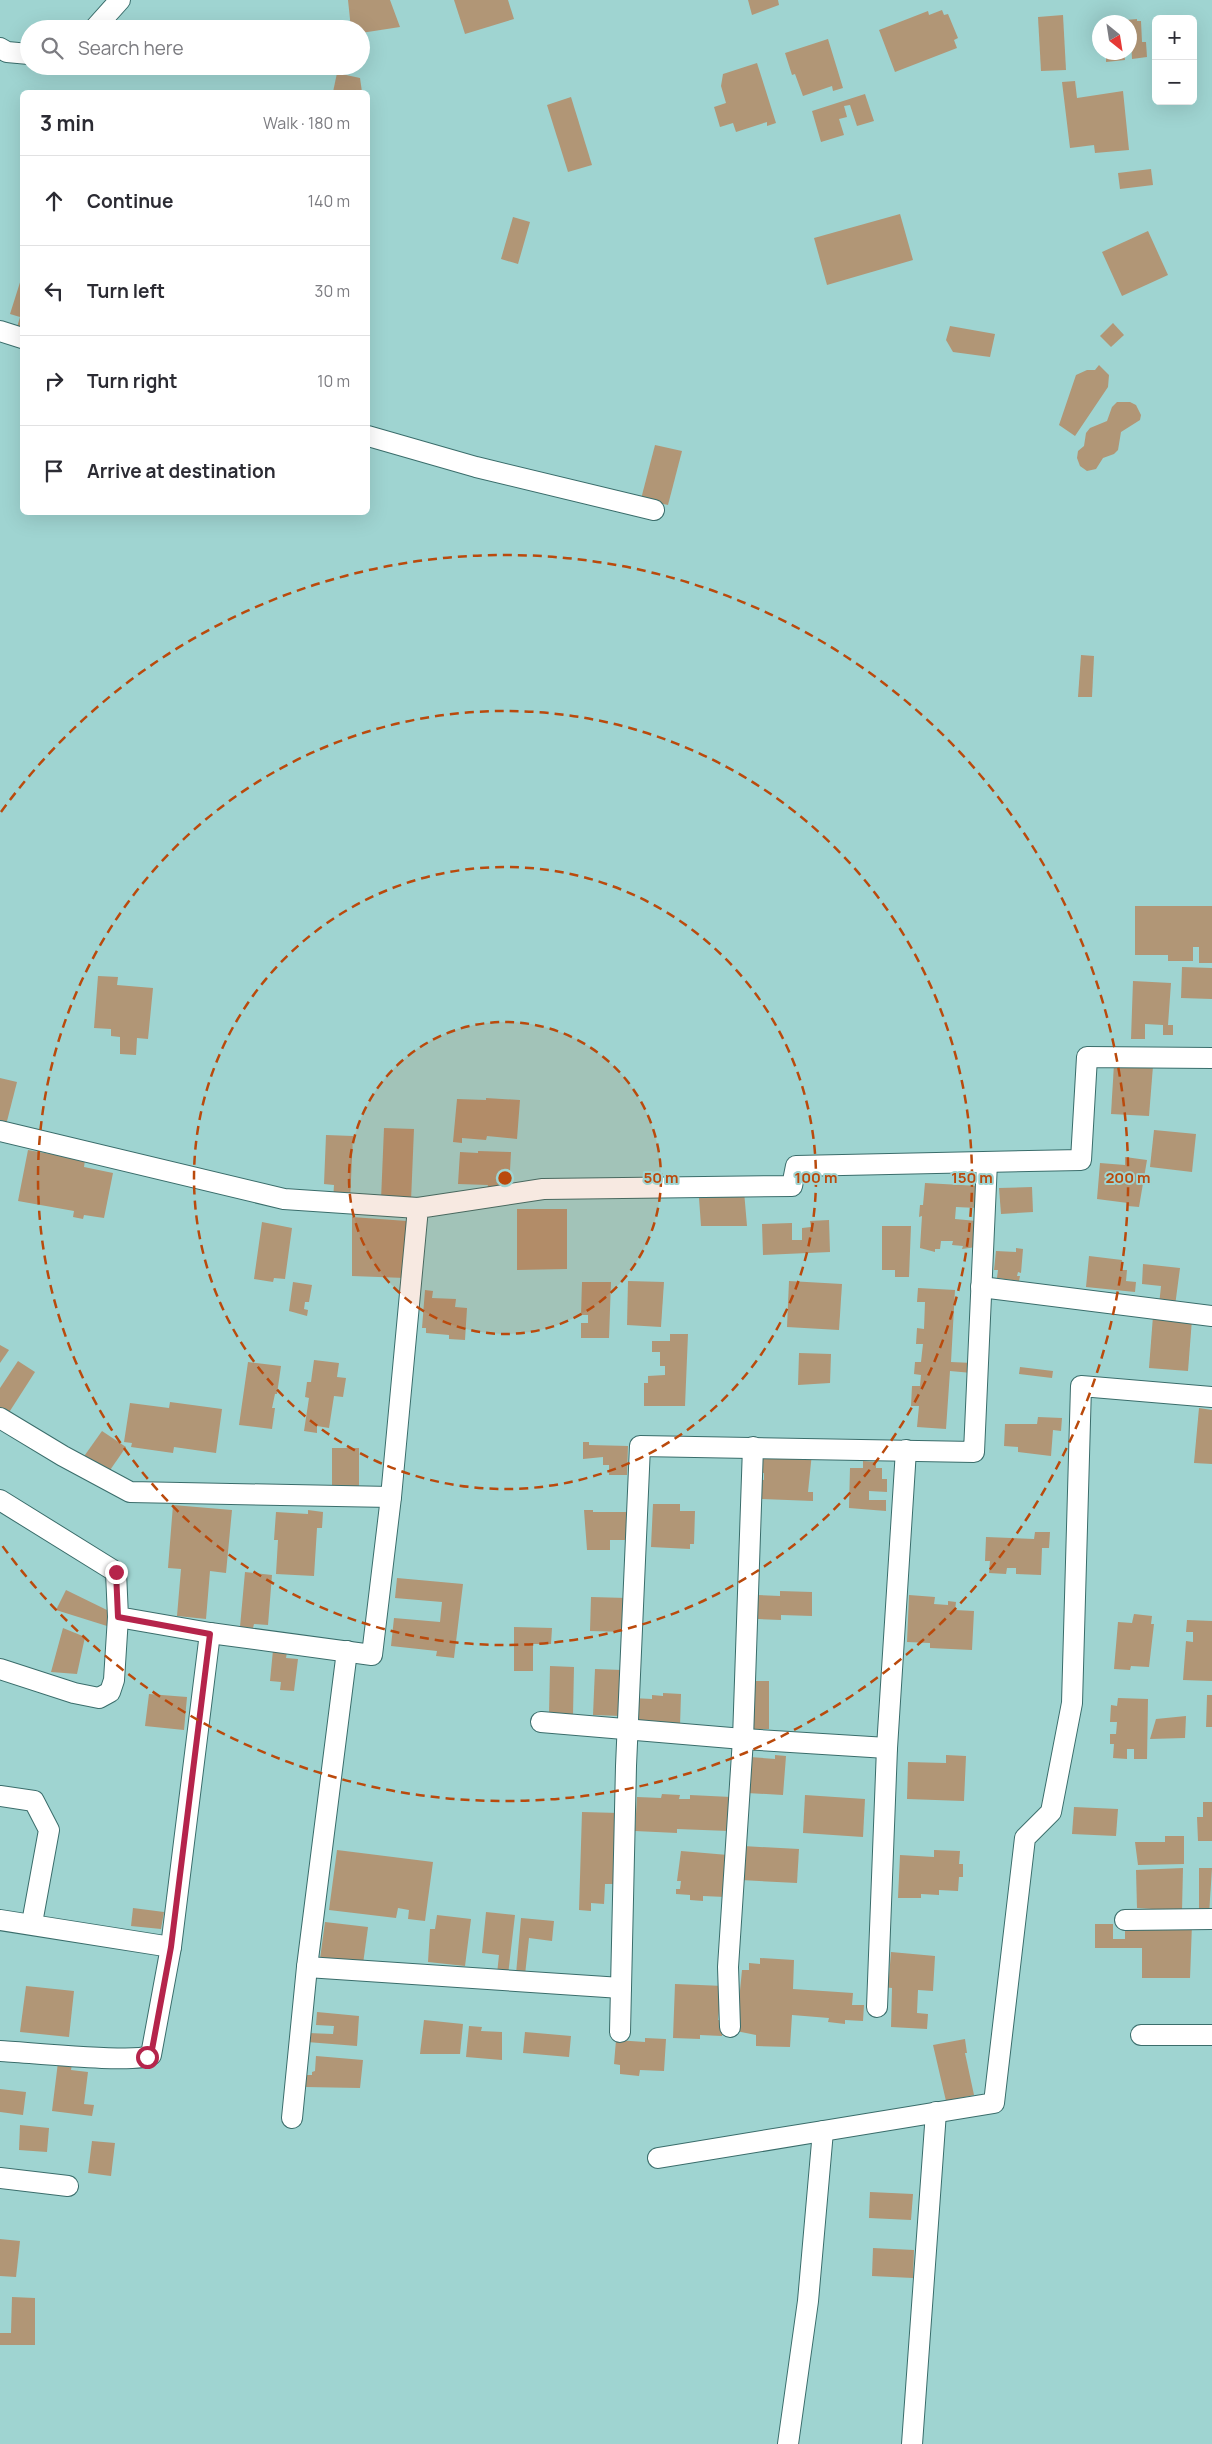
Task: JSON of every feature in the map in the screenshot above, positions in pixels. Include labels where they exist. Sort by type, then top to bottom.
[{"type":"street","points":[[103,20],[121,2]]},
{"type":"street","points":[[2,53],[20,54]]},
{"type":"street","points":[[0,331],[20,337]]},
{"type":"street","points":[[370,437],[476,467],[654,510]]},
{"type":"street","points":[[0,1130],[284,1199],[418,1208],[543,1189],[792,1186],[796,1166],[1081,1160],[1087,1057],[1212,1058]]},
{"type":"street","points":[[620,2032],[628,1730],[640,1446],[974,1452],[987,1162]]},
{"type":"street","points":[[118,1617],[210,1634],[372,1655],[391,1497],[418,1208]]},
{"type":"street","points":[[981,1288],[1212,1316]]},
{"type":"street","points":[[658,2158],[994,2103],[1025,1838],[1051,1812],[1072,1703],[1081,1386],[1212,1397]]},
{"type":"street","points":[[0,1418],[63,1456],[130,1492],[391,1497]]},
{"type":"street","points":[[730,2027],[728,1967],[743,1739],[753,1447]]},
{"type":"street","points":[[876,2007],[887,1748],[906,1450]]},
{"type":"street","points":[[0,1500],[116,1572],[118,1617],[114,1680],[110,1692],[99,1698],[0,1669]]},
{"type":"street","points":[[0,2051],[120,2058],[147,2057],[151,2055],[171,1947],[210,1634]]},
{"type":"street","points":[[292,2118],[307,1967],[347,1651]]},
{"type":"street","points":[[541,1722],[743,1739],[887,1748]]},
{"type":"street","points":[[0,1796],[34,1801],[49,1830],[32,1923]]},
{"type":"street","points":[[1125,1920],[1212,1919]]},
{"type":"street","points":[[0,1920],[32,1923],[171,1947]]},
{"type":"street","points":[[307,1967],[621,1988]]},
{"type":"street","points":[[1141,2035],[1212,2035]]},
{"type":"street","points":[[912,2444],[936,2112]]},
{"type":"street","points":[[788,2444],[808,2301],[823,2131]]},
{"type":"street","points":[[0,2178],[68,2186]]},
{"type":"building","points":[[348,0],[390,0],[400,27],[370,32],[370,20],[350,20]]},
{"type":"building","points":[[454,0],[508,0],[514,19],[465,34]]},
{"type":"building","points":[[748,0],[778,0],[779,5],[752,15]]},
{"type":"building","points":[[942,10],[944,15],[948,14],[958,38],[954,40],[957,48],[895,72],[879,30],[928,11],[929,15]]},
{"type":"building","points":[[1063,15],[1066,70],[1041,71],[1038,17]]},
{"type":"building","points":[[1137,21],[1141,21],[1142,42],[1146,42],[1147,57],[1137,58]]},
{"type":"building","points":[[828,39],[843,88],[833,91],[832,86],[803,96],[795,74],[792,75],[785,53]]},
{"type":"building","points":[[1106,60],[1125,60],[1106,62]]},
{"type":"building","points":[[757,63],[776,123],[767,126],[767,122],[736,132],[733,123],[720,127],[714,107],[726,103],[721,86],[723,74]]},
{"type":"building","points":[[337,75],[360,78],[362,90],[333,90]]},
{"type":"building","points":[[1075,81],[1077,98],[1123,91],[1129,150],[1095,153],[1094,145],[1070,148],[1062,82]]},
{"type":"building","points":[[865,94],[874,121],[857,126],[850,105],[844,106],[847,117],[839,119],[844,135],[821,142],[812,111]]},
{"type":"building","points":[[571,97],[592,165],[568,172],[547,105]]},
{"type":"building","points":[[1151,169],[1153,185],[1120,189],[1118,173]]},
{"type":"building","points":[[900,214],[913,260],[827,285],[814,238]]},
{"type":"building","points":[[513,217],[530,222],[518,264],[501,259]]},
{"type":"building","points":[[1148,231],[1168,275],[1122,296],[1102,252]]},
{"type":"building","points":[[20,282],[20,317],[10,314]]},
{"type":"building","points":[[20,317],[20,336],[15,334]]},
{"type":"building","points":[[1113,323],[1124,335],[1111,347],[1100,336]]},
{"type":"building","points":[[950,326],[995,334],[990,357],[953,352],[946,340]]},
{"type":"building","points":[[1099,365],[1109,375],[1108,387],[1075,436],[1059,425],[1076,375],[1087,370],[1095,370]]},
{"type":"building","points":[[1117,402],[1130,402],[1136,405],[1141,415],[1140,420],[1121,432],[1118,450],[1114,454],[1103,458],[1096,469],[1087,471],[1080,466],[1077,458],[1078,451],[1084,446],[1086,433],[1090,428],[1107,421],[1112,407]]},
{"type":"building","points":[[655,445],[682,451],[668,505],[641,499]]},
{"type":"building","points":[[1081,655],[1094,656],[1092,697],[1078,697]]},
{"type":"building","points":[[1135,906],[1212,906],[1212,963],[1199,963],[1199,947],[1193,947],[1193,961],[1168,961],[1168,955],[1135,955]]},
{"type":"building","points":[[1182,967],[1212,968],[1212,999],[1181,998]]},
{"type":"building","points":[[98,976],[118,977],[117,985],[153,988],[148,1039],[137,1038],[136,1055],[120,1054],[120,1037],[111,1036],[111,1029],[94,1028]]},
{"type":"building","points":[[1133,981],[1171,983],[1168,1025],[1173,1025],[1173,1035],[1163,1035],[1163,1025],[1145,1024],[1145,1039],[1131,1039]]},
{"type":"building","points":[[1114,1064],[1153,1066],[1149,1116],[1111,1114]]},
{"type":"building","points":[[0,1078],[17,1082],[6,1125],[0,1124]]},
{"type":"building","points":[[486,1098],[520,1100],[517,1139],[487,1136],[486,1140],[462,1138],[462,1143],[453,1142],[457,1099],[486,1100]]},
{"type":"building","points":[[384,1128],[414,1129],[411,1201],[381,1200]]},
{"type":"building","points":[[1154,1130],[1196,1134],[1192,1172],[1150,1167]]},
{"type":"building","points":[[326,1135],[353,1136],[350,1201],[333,1200],[334,1185],[324,1184]]},
{"type":"building","points":[[28,1150],[85,1160],[84,1167],[113,1173],[104,1218],[84,1215],[83,1219],[73,1217],[74,1211],[18,1201]]},
{"type":"building","points":[[478,1151],[511,1152],[509,1189],[487,1189],[488,1185],[458,1184],[460,1152],[478,1153]]},
{"type":"building","points":[[1125,1157],[1147,1160],[1139,1207],[1128,1206],[1128,1203],[1097,1199],[1100,1163],[1125,1165]]},
{"type":"building","points":[[925,1183],[979,1186],[977,1208],[956,1207],[955,1219],[977,1221],[976,1247],[962,1249],[963,1246],[952,1245],[953,1241],[941,1241],[940,1249],[935,1249],[935,1252],[920,1248],[922,1216],[919,1217],[920,1205],[923,1205]]},
{"type":"building","points":[[1032,1187],[1033,1212],[1001,1214],[999,1188]]},
{"type":"building","points":[[744,1191],[747,1226],[701,1226],[699,1198],[740,1195]]},
{"type":"building","points":[[517,1209],[567,1209],[567,1269],[517,1270]]},
{"type":"building","points":[[352,1217],[407,1221],[405,1278],[352,1276]]},
{"type":"building","points":[[829,1220],[830,1252],[763,1255],[762,1224],[792,1223],[792,1240],[802,1240],[802,1228],[811,1227],[810,1221]]},
{"type":"building","points":[[262,1222],[292,1228],[285,1279],[274,1278],[273,1282],[254,1279]]},
{"type":"building","points":[[882,1226],[911,1226],[909,1277],[895,1277],[895,1270],[882,1270]]},
{"type":"building","points":[[1016,1248],[1023,1249],[1021,1273],[1018,1272],[1017,1276],[1020,1276],[1019,1281],[997,1278],[998,1270],[994,1270],[996,1251],[1016,1252]]},
{"type":"building","points":[[1089,1256],[1122,1260],[1120,1270],[1127,1270],[1126,1281],[1136,1282],[1135,1292],[1086,1287]]},
{"type":"building","points":[[1143,1264],[1180,1268],[1175,1306],[1159,1305],[1161,1286],[1142,1284]]},
{"type":"building","points":[[628,1281],[664,1282],[661,1327],[627,1325]]},
{"type":"building","points":[[789,1281],[842,1284],[839,1330],[787,1327]]},
{"type":"building","points":[[293,1282],[312,1285],[309,1302],[305,1302],[304,1309],[308,1310],[307,1316],[289,1311]]},
{"type":"building","points":[[582,1282],[611,1282],[609,1338],[581,1338],[581,1323],[588,1323],[588,1315],[581,1315]]},
{"type":"building","points":[[918,1288],[955,1290],[951,1362],[973,1363],[972,1373],[950,1371],[946,1429],[917,1427],[919,1406],[911,1406],[912,1386],[920,1386],[921,1375],[914,1374],[915,1362],[921,1362],[923,1344],[916,1344],[917,1328],[924,1329],[925,1302],[917,1302]]},
{"type":"building","points":[[425,1290],[433,1291],[432,1298],[456,1299],[455,1307],[467,1308],[465,1340],[449,1339],[449,1335],[426,1333],[426,1328],[422,1328]]},
{"type":"building","points":[[1153,1316],[1192,1319],[1188,1371],[1149,1368]]},
{"type":"building","points":[[670,1334],[688,1334],[685,1406],[644,1406],[644,1383],[648,1383],[648,1376],[665,1375],[665,1366],[660,1366],[660,1352],[652,1352],[652,1341],[670,1341]]},
{"type":"building","points":[[0,1345],[9,1350],[0,1363]]},
{"type":"building","points":[[799,1353],[831,1354],[830,1383],[798,1385]]},
{"type":"building","points":[[314,1360],[339,1363],[337,1377],[346,1378],[343,1397],[334,1396],[329,1428],[317,1426],[317,1433],[304,1431],[309,1398],[305,1397],[307,1382],[311,1382]]},
{"type":"building","points":[[18,1361],[35,1372],[8,1414],[0,1409],[0,1388]]},
{"type":"building","points":[[248,1362],[281,1366],[277,1394],[275,1394],[272,1408],[275,1408],[272,1429],[239,1425]]},
{"type":"building","points":[[1020,1367],[1053,1371],[1052,1378],[1019,1374]]},
{"type":"building","points":[[170,1402],[222,1409],[216,1453],[174,1447],[173,1453],[131,1447],[132,1443],[124,1442],[130,1403],[169,1408]]},
{"type":"building","points":[[1199,1408],[1212,1410],[1212,1464],[1194,1463]]},
{"type":"building","points":[[1038,1417],[1062,1418],[1061,1431],[1053,1430],[1051,1456],[1018,1452],[1018,1447],[1004,1446],[1005,1424],[1037,1424]]},
{"type":"building","points":[[102,1431],[126,1447],[106,1476],[80,1462]]},
{"type":"building","points":[[583,1442],[589,1442],[589,1445],[628,1446],[627,1475],[609,1475],[609,1465],[603,1465],[603,1457],[583,1459]]},
{"type":"building","points":[[332,1448],[359,1448],[359,1486],[332,1486]]},
{"type":"building","points":[[759,1452],[812,1453],[808,1492],[813,1492],[813,1501],[761,1499],[756,1479],[764,1480],[764,1473],[759,1473]]},
{"type":"building","points":[[863,1461],[876,1462],[876,1468],[882,1468],[882,1479],[887,1479],[887,1492],[869,1491],[869,1500],[886,1500],[886,1511],[849,1508],[850,1468],[863,1468]]},
{"type":"building","points":[[653,1504],[680,1504],[680,1511],[695,1511],[694,1544],[690,1544],[690,1549],[651,1547]]},
{"type":"building","points":[[173,1505],[232,1510],[226,1573],[210,1571],[206,1619],[177,1616],[181,1569],[168,1568]]},
{"type":"building","points":[[308,1510],[323,1512],[322,1528],[317,1528],[314,1576],[276,1574],[278,1540],[274,1540],[276,1512],[308,1514]]},
{"type":"building","points":[[584,1510],[593,1510],[593,1512],[628,1512],[628,1540],[610,1540],[610,1550],[587,1550]]},
{"type":"building","points":[[1035,1532],[1050,1532],[1049,1548],[1042,1548],[1041,1575],[1016,1574],[1016,1568],[1007,1568],[1006,1574],[989,1573],[990,1561],[985,1561],[986,1537],[1034,1539]]},
{"type":"building","points":[[245,1572],[272,1575],[268,1625],[254,1624],[253,1628],[240,1627]]},
{"type":"building","points":[[397,1578],[463,1584],[454,1658],[436,1656],[437,1651],[391,1646],[394,1618],[440,1622],[442,1602],[395,1598]]},
{"type":"building","points":[[66,1590],[109,1611],[107,1626],[56,1610]]},
{"type":"building","points":[[780,1591],[812,1592],[812,1616],[781,1615],[781,1620],[758,1619],[758,1595],[780,1596]]},
{"type":"building","points":[[909,1595],[935,1597],[934,1604],[948,1605],[948,1601],[956,1602],[955,1610],[974,1611],[972,1650],[930,1648],[930,1643],[907,1642]]},
{"type":"building","points":[[591,1597],[627,1598],[626,1632],[590,1631]]},
{"type":"building","points":[[1134,1614],[1152,1616],[1151,1624],[1154,1624],[1149,1667],[1131,1666],[1130,1670],[1114,1669],[1118,1622],[1132,1623]]},
{"type":"building","points":[[1187,1620],[1212,1621],[1212,1681],[1183,1680],[1186,1641],[1193,1642],[1193,1632],[1186,1632]]},
{"type":"building","points":[[514,1627],[552,1628],[551,1644],[533,1644],[533,1671],[514,1671]]},
{"type":"building","points":[[63,1628],[85,1637],[77,1674],[51,1672]]},
{"type":"building","points":[[273,1650],[287,1652],[286,1658],[298,1659],[294,1691],[280,1690],[281,1682],[270,1681]]},
{"type":"building","points":[[550,1666],[574,1667],[573,1715],[549,1714]]},
{"type":"building","points":[[595,1669],[622,1670],[620,1716],[593,1715]]},
{"type":"building","points":[[749,1681],[769,1681],[769,1729],[750,1729]]},
{"type":"building","points":[[663,1693],[681,1694],[680,1726],[630,1728],[632,1698],[652,1699],[652,1695],[663,1696]]},
{"type":"building","points":[[149,1694],[187,1697],[184,1730],[145,1726]]},
{"type":"building","points":[[1207,1695],[1212,1695],[1212,1727],[1206,1727]]},
{"type":"building","points":[[1118,1698],[1148,1699],[1147,1759],[1134,1759],[1134,1749],[1127,1749],[1127,1759],[1113,1758],[1114,1744],[1110,1744],[1110,1734],[1116,1734],[1117,1722],[1110,1722],[1111,1705],[1117,1706]]},
{"type":"building","points":[[1186,1716],[1185,1738],[1150,1739],[1156,1719]]},
{"type":"building","points":[[775,1755],[786,1756],[783,1795],[747,1793],[750,1757],[775,1759]]},
{"type":"building","points":[[946,1755],[966,1756],[964,1801],[907,1799],[908,1762],[946,1763]]},
{"type":"building","points":[[662,1794],[680,1795],[679,1799],[690,1799],[690,1795],[731,1797],[729,1831],[677,1829],[677,1833],[635,1831],[637,1797],[661,1798]]},
{"type":"building","points":[[805,1795],[865,1799],[863,1837],[803,1833]]},
{"type":"building","points":[[1203,1802],[1212,1802],[1212,1841],[1198,1841],[1197,1817],[1203,1817]]},
{"type":"building","points":[[1074,1807],[1118,1809],[1116,1836],[1072,1834]]},
{"type":"building","points":[[582,1812],[619,1813],[617,1884],[605,1884],[604,1904],[591,1903],[591,1911],[579,1910]]},
{"type":"building","points":[[1165,1836],[1184,1836],[1184,1864],[1138,1865],[1135,1842],[1165,1842]]},
{"type":"building","points":[[743,1846],[799,1849],[797,1883],[741,1880]]},
{"type":"building","points":[[337,1850],[433,1862],[425,1921],[408,1919],[409,1910],[398,1908],[396,1918],[329,1910]]},
{"type":"building","points":[[934,1850],[960,1851],[959,1864],[963,1864],[963,1877],[959,1877],[958,1891],[939,1890],[939,1895],[921,1894],[921,1898],[898,1898],[900,1855],[934,1857]]},
{"type":"building","points":[[681,1851],[728,1855],[725,1897],[703,1896],[703,1901],[690,1900],[690,1895],[676,1894],[676,1889],[680,1889],[681,1881],[677,1881]]},
{"type":"building","points":[[1183,1868],[1182,1911],[1137,1908],[1136,1870]]},
{"type":"building","points":[[1199,1868],[1212,1868],[1209,1915],[1199,1915]]},
{"type":"building","points":[[133,1908],[164,1912],[161,1929],[131,1926]]},
{"type":"building","points":[[486,1912],[515,1915],[508,1975],[497,1974],[499,1955],[482,1953]]},
{"type":"building","points":[[437,1915],[471,1919],[465,1966],[428,1962],[430,1929],[435,1929]]},
{"type":"building","points":[[521,1918],[554,1921],[552,1941],[529,1938],[525,1975],[516,1974]]},
{"type":"building","points":[[325,1922],[368,1927],[363,1964],[320,1959]]},
{"type":"building","points":[[1095,1924],[1113,1924],[1113,1939],[1125,1939],[1125,1924],[1192,1924],[1190,1978],[1142,1978],[1142,1948],[1095,1948]]},
{"type":"building","points":[[891,1952],[935,1956],[933,1991],[918,1990],[917,2013],[928,2014],[927,2029],[891,2027],[892,1988],[883,1987],[884,1977],[889,1977]]},
{"type":"building","points":[[760,1958],[794,1960],[793,1989],[853,1993],[852,2005],[864,2005],[863,2021],[845,2020],[845,2024],[828,2022],[829,2018],[792,2015],[790,2047],[756,2046],[756,2035],[736,2031],[742,1970],[749,1970],[749,1963],[760,1964]]},
{"type":"building","points":[[675,1984],[724,1986],[723,2011],[719,2011],[718,2020],[723,2020],[722,2036],[700,2035],[700,2039],[673,2038]]},
{"type":"building","points":[[26,1986],[74,1991],[69,2037],[20,2032]]},
{"type":"building","points":[[317,2012],[359,2016],[357,2046],[307,2042],[308,2033],[333,2034],[334,2026],[316,2025]]},
{"type":"building","points":[[424,2020],[463,2024],[460,2054],[420,2054]]},
{"type":"building","points":[[469,2026],[482,2027],[481,2031],[502,2032],[502,2060],[466,2057]]},
{"type":"building","points":[[525,2032],[571,2036],[569,2057],[523,2053]]},
{"type":"building","points":[[645,2038],[666,2039],[664,2071],[640,2070],[639,2076],[620,2074],[620,2065],[614,2064],[616,2040],[645,2042]]},
{"type":"building","points":[[965,2039],[967,2053],[965,2053],[974,2095],[946,2101],[933,2045]]},
{"type":"building","points":[[316,2056],[363,2060],[360,2088],[305,2087],[306,2075],[312,2075],[312,2072],[315,2071]]},
{"type":"building","points":[[58,2062],[72,2064],[71,2070],[88,2072],[84,2104],[94,2105],[92,2116],[52,2111]]},
{"type":"building","points":[[0,2089],[26,2092],[23,2115],[0,2112]]},
{"type":"building","points":[[20,2125],[49,2128],[47,2152],[19,2150]]},
{"type":"building","points":[[92,2141],[115,2143],[111,2176],[88,2173]]},
{"type":"building","points":[[870,2192],[913,2194],[911,2220],[869,2218]]},
{"type":"building","points":[[0,2239],[20,2241],[16,2277],[0,2276]]},
{"type":"building","points":[[873,2248],[914,2250],[913,2278],[872,2276]]},
{"type":"building","points":[[12,2297],[35,2298],[35,2345],[0,2345],[0,2333],[11,2333]]},
{"type":"route","points":[[116,1572],[118,1617],[210,1634],[171,1947],[156,2037],[151,2055],[147,2057]]}]
